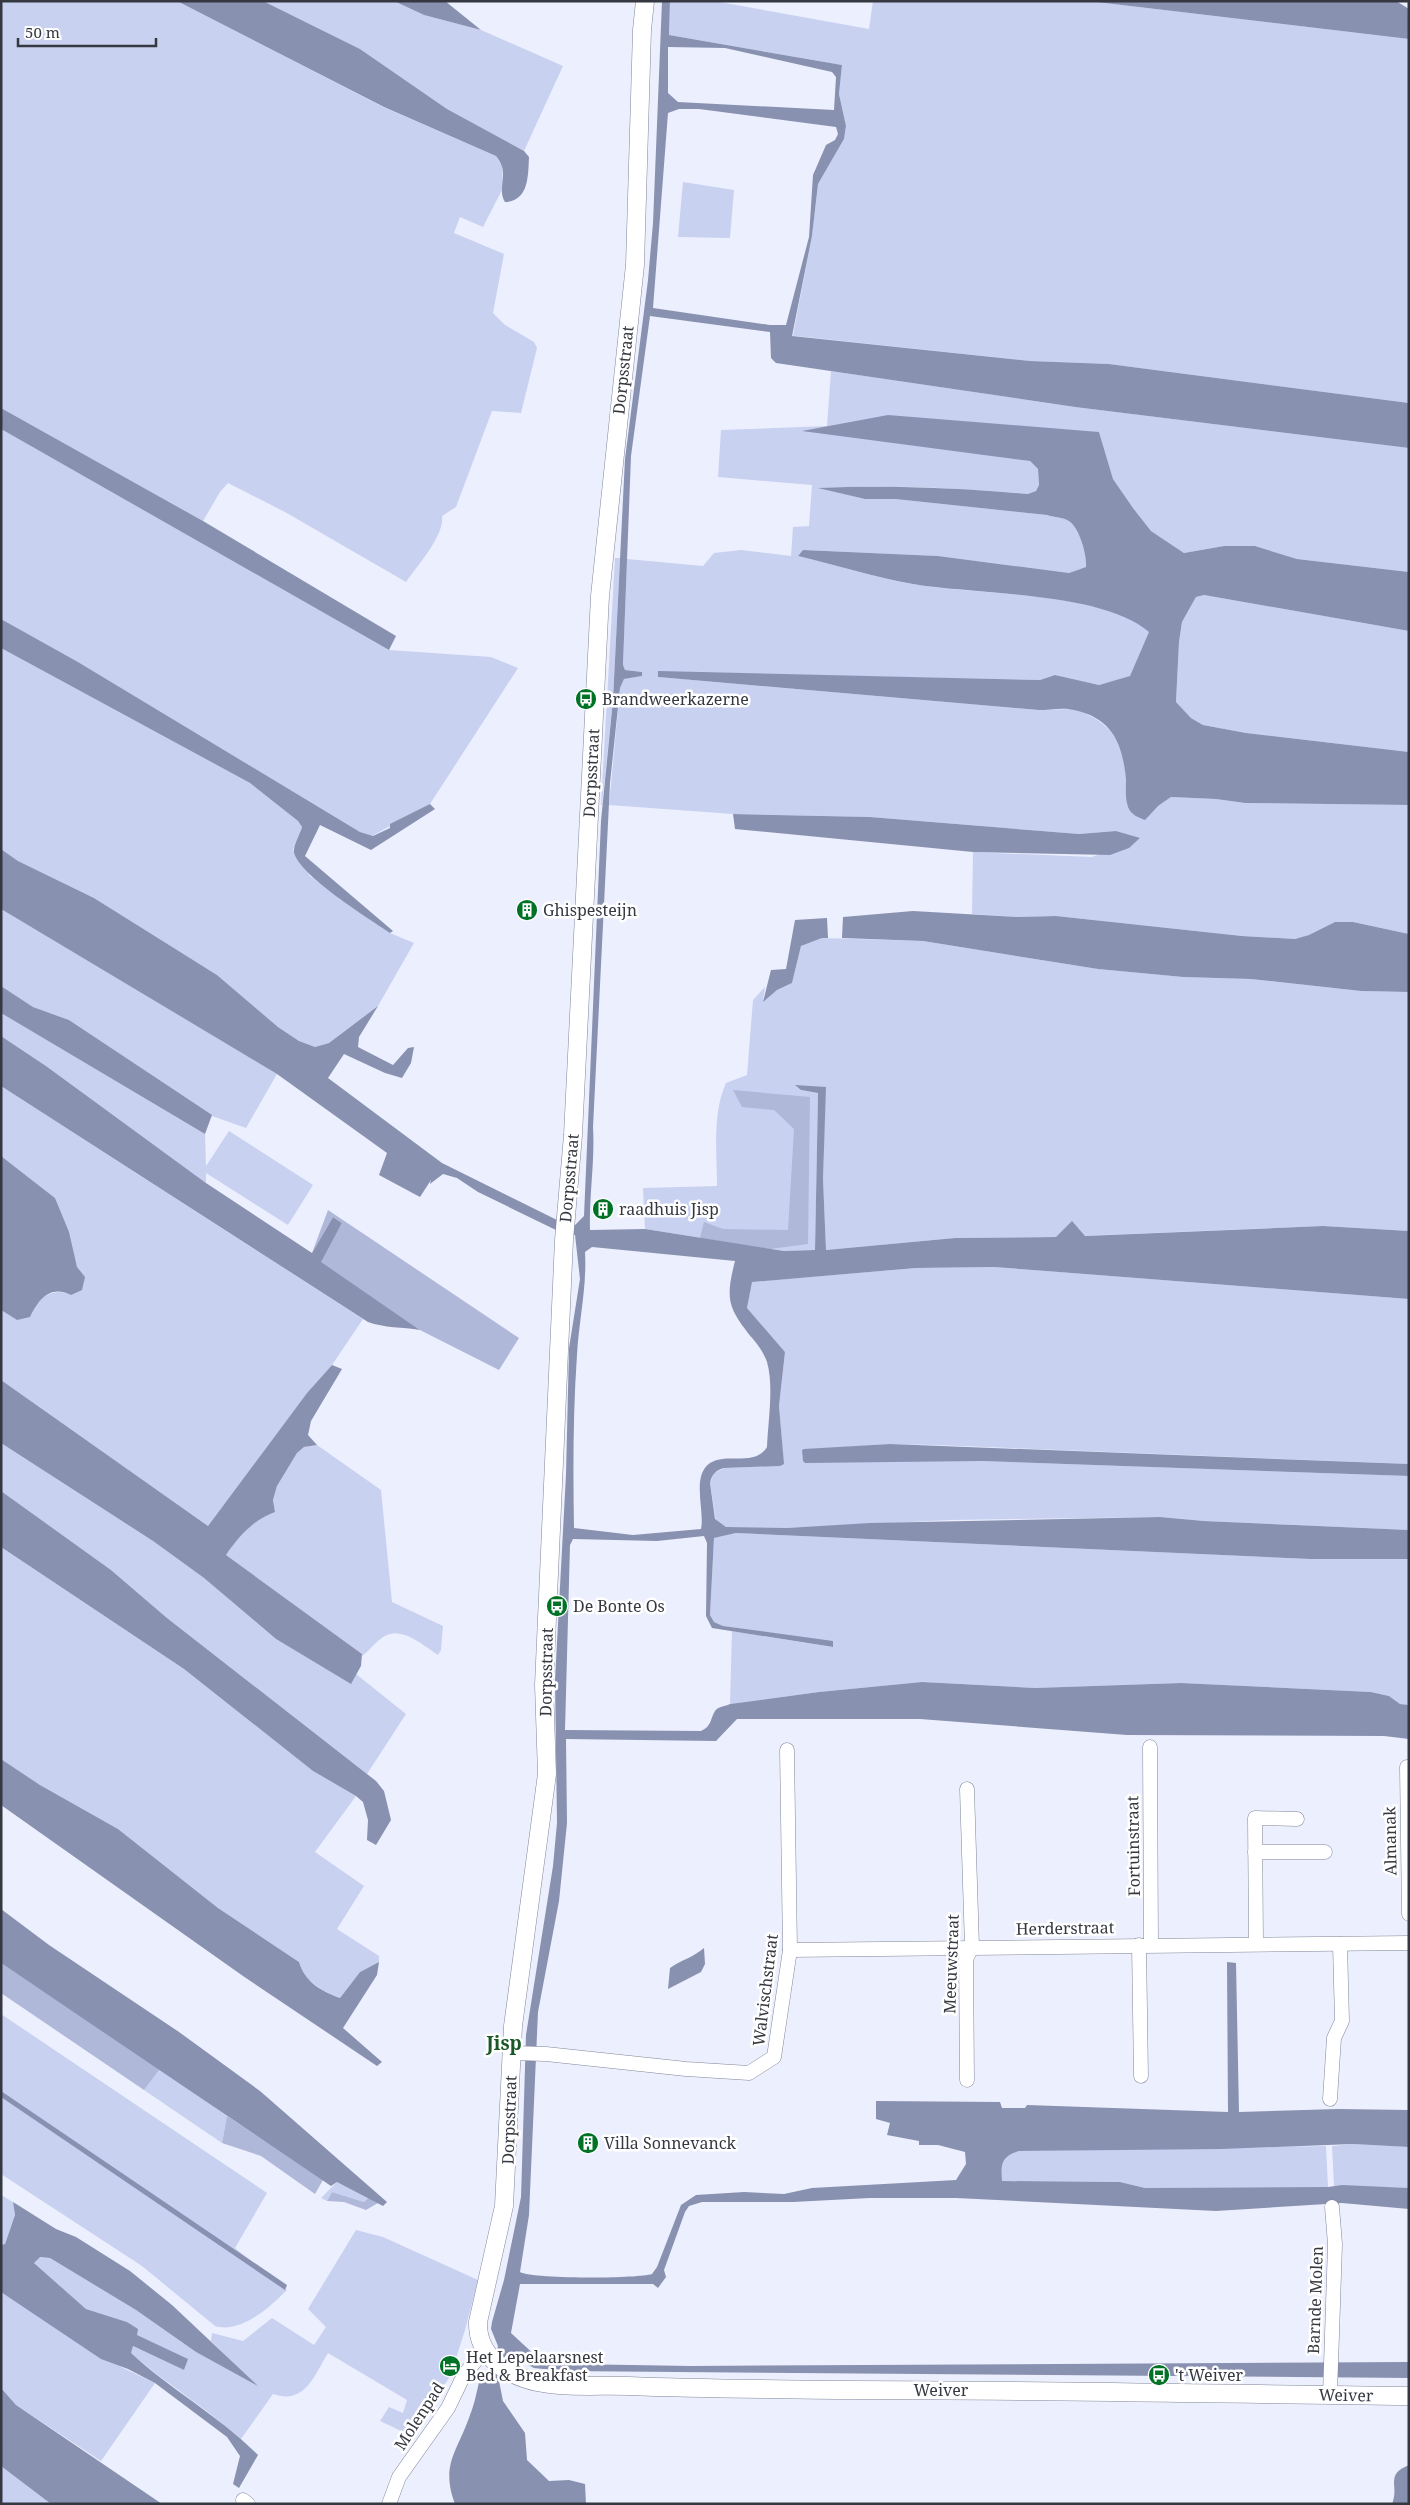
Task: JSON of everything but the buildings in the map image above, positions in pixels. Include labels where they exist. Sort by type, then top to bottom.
[{"type":"street","name":"Dorpsstraat","points":[[494,2360],[478,2334],[478,2322],[504,2206],[517,2053],[513,2026],[547,1774],[544,1685],[564,1240],[573,1135],[600,596],[635,265],[642,30],[646,1]]},
{"type":"street","name":"Fortuinstraat","points":[[1141,2076],[1150,1747]]},
{"type":"street","name":"Walvischstraat","points":[[517,2053],[749,2073],[774,2058],[790,1950],[788,1750]]},
{"type":"street","name":"Almanak","points":[[1407,1768],[1409,1914]]},
{"type":"street","name":"Meeuwstraat","points":[[967,1789],[972,1947],[966,1959],[967,2080]]},
{"type":"street","points":[[1256,1943],[1254,1818],[1297,1819]]},
{"type":"street","points":[[1255,1852],[1325,1852]]},
{"type":"street","name":"Herderstraat","points":[[790,1950],[1256,1943],[1340,1944]]},
{"type":"street","points":[[1330,2100],[1334,2038],[1342,2021],[1340,1944],[1409,1943]]},
{"type":"street","name":"Barnde Molen","points":[[1330,2388],[1335,2244],[1332,2207]]},
{"type":"street","name":"Weiver","points":[[494,2360],[537,2382],[704,2389],[1099,2390],[1330,2388],[1409,2396]]},
{"type":"street","name":"Molenpad","points":[[389,2504],[398,2477],[448,2408],[464,2375],[494,2360]]},
{"type":"shaded area","points":[[1,1],[177,1],[383,107],[496,156],[502,163],[503,188],[483,227],[460,217],[454,233],[504,254],[493,313],[505,325],[534,342],[537,348],[521,413],[492,411],[456,507],[442,516],[442,524],[435,541],[406,582],[285,512],[228,483],[220,492],[203,521],[1,408]]},
{"type":"shaded area","points":[[177,1],[263,1],[360,49],[447,109],[524,151],[529,157],[526,186],[523,192],[513,201],[505,202],[502,191],[502,168],[496,156],[384,107]]},
{"type":"shaded area","points":[[263,1],[394,1],[424,15],[481,30],[563,66],[524,151],[447,109],[360,49]]},
{"type":"shaded area","points":[[394,1],[445,1],[481,30],[424,15]]},
{"type":"shaded area","points":[[662,1],[670,1],[669,35],[842,65],[839,94],[846,126],[844,139],[818,184],[812,236],[792,336],[1030,361],[1109,364],[1409,403],[1409,448],[1075,407],[776,363],[771,358],[770,332],[650,316],[631,456],[623,665],[625,670],[642,672],[642,676],[624,679],[620,688],[610,783],[593,1127],[590,1230],[645,1229],[784,1251],[815,1250],[818,1093],[801,1090],[795,1085],[826,1087],[823,1179],[826,1250],[955,1238],[1056,1237],[1072,1221],[1085,1236],[1323,1226],[1409,1231],[1409,1299],[994,1267],[916,1268],[752,1282],[747,1308],[785,1352],[779,1406],[784,1464],[780,1466],[724,1468],[717,1471],[710,1483],[715,1519],[726,1527],[787,1528],[870,1523],[1160,1517],[1204,1521],[1409,1530],[1409,1559],[1310,1559],[736,1533],[714,1538],[710,1615],[714,1622],[723,1626],[833,1641],[833,1647],[712,1628],[706,1616],[707,1543],[704,1536],[657,1541],[573,1539],[570,1545],[565,1730],[701,1731],[709,1725],[716,1710],[730,1704],[819,1692],[922,1682],[1035,1688],[1181,1683],[1371,1692],[1389,1696],[1400,1704],[1409,1705],[1409,1739],[1384,1736],[1127,1735],[920,1719],[737,1719],[716,1741],[566,1739],[567,1823],[559,1901],[538,2012],[529,2215],[520,2272],[543,2276],[584,2278],[652,2274],[657,2267],[681,2205],[696,2195],[744,2192],[784,2194],[812,2188],[956,2180],[966,2164],[965,2152],[938,2145],[919,2145],[919,2141],[887,2135],[890,2123],[876,2119],[876,2101],[1000,2102],[1002,2108],[1025,2108],[1027,2105],[1228,2112],[1227,1962],[1236,1963],[1239,2112],[1338,2109],[1409,2110],[1409,2147],[1353,2144],[1221,2149],[1019,2151],[1013,2153],[1003,2162],[1002,2181],[1120,2182],[1145,2188],[1328,2187],[1342,2185],[1409,2188],[1409,2209],[1342,2203],[1216,2211],[956,2198],[702,2202],[689,2206],[685,2212],[664,2270],[666,2277],[658,2288],[653,2284],[520,2284],[511,2333],[538,2358],[569,2364],[691,2366],[1409,2362],[1409,2378],[562,2371],[534,2368],[513,2357],[505,2356],[499,2381],[503,2401],[525,2433],[527,2460],[549,2481],[569,2480],[585,2484],[586,2504],[455,2504],[449,2478],[452,2458],[472,2410],[480,2378],[492,2374],[498,2346],[491,2329],[492,2322],[504,2280],[521,2197],[526,2035],[553,1866],[557,1823],[555,1680],[566,1475],[569,1348],[580,1279],[575,1235],[558,1231],[478,1192],[457,1178],[443,1174],[430,1184],[431,1180],[420,1197],[379,1175],[387,1153],[277,1074],[1,909],[1,849],[18,861],[94,898],[217,975],[278,1027],[299,1041],[315,1047],[329,1043],[378,1006],[359,1037],[358,1047],[393,1065],[408,1048],[414,1047],[411,1063],[402,1078],[385,1073],[344,1054],[328,1078],[442,1163],[557,1220],[575,1225],[584,1216],[601,821],[613,700],[625,459],[648,280],[653,223]],"holes":[[[668,47],[725,48],[832,72],[836,77],[834,110],[678,102],[668,93]],[[679,109],[699,109],[836,127],[838,134],[835,140],[826,145],[813,175],[809,237],[786,325],[770,325],[653,308],[668,113]],[[592,1247],[735,1261],[730,1285],[731,1303],[738,1319],[763,1352],[769,1372],[770,1393],[767,1447],[762,1453],[755,1456],[717,1460],[710,1463],[704,1469],[700,1485],[701,1529],[633,1535],[574,1528],[575,1398],[578,1342],[585,1278],[585,1252]]]},
{"type":"shaded area","points":[[670,1],[714,1],[869,29],[873,1],[1088,1],[1409,39],[1409,403],[1109,364],[1030,361],[787,335],[793,335],[812,236],[818,184],[844,139],[846,126],[839,94],[842,65],[669,35]]},
{"type":"shaded area","points":[[1088,1],[1396,1],[1409,9],[1409,39]]},
{"type":"shaded area","points":[[683,182],[734,190],[730,238],[678,237]]},
{"type":"shaded area","points":[[831,371],[1075,407],[1409,448],[1409,572],[1297,559],[1255,546],[1224,546],[1184,553],[1151,531],[1133,508],[1113,479],[1099,432],[1001,457],[1030,461],[1038,469],[1039,485],[1036,491],[1029,494],[925,487],[821,488],[865,499],[895,499],[1047,515],[1067,520],[1079,534],[1086,562],[1086,567],[1069,573],[938,556],[803,550],[798,556],[913,584],[1069,601],[1100,608],[1127,618],[1150,631],[1130,677],[1098,685],[1055,675],[1040,680],[658,672],[658,677],[1039,710],[1077,710],[1096,719],[1107,728],[1120,747],[1125,768],[1127,806],[1158,806],[1171,797],[1216,799],[1245,803],[1409,805],[1409,934],[1353,922],[1335,922],[1310,935],[1295,939],[1242,936],[1056,916],[1017,917],[972,914],[973,852],[1092,857],[1140,839],[1116,831],[1079,834],[870,817],[733,814],[609,805],[620,688],[624,679],[642,676],[642,672],[625,670],[623,665],[627,559],[703,566],[714,553],[741,550],[791,556],[793,527],[809,526],[812,485],[718,477],[721,430],[827,426]]},
{"type":"shaded area","points":[[1,408],[203,521],[396,636],[389,650],[1,429]]},
{"type":"shaded area","points":[[888,415],[1099,432],[1113,479],[1133,508],[1151,531],[1184,553],[1224,546],[1255,546],[1297,559],[1409,572],[1409,631],[1204,595],[1196,597],[1182,622],[1176,702],[1191,718],[1203,725],[1246,733],[1409,752],[1409,805],[1245,803],[1216,799],[1171,797],[1158,806],[1145,820],[1137,817],[1129,810],[1122,755],[1113,734],[1098,719],[1074,710],[1039,710],[658,677],[658,671],[1040,680],[1055,675],[1099,685],[1130,676],[1149,632],[1128,619],[1101,609],[1037,597],[913,584],[798,556],[803,550],[938,556],[1069,573],[1086,567],[1084,548],[1079,534],[1071,523],[1062,518],[895,499],[865,499],[818,488],[923,488],[1028,494],[1036,491],[1039,485],[1038,469],[1030,461],[802,431]]},
{"type":"shaded area","points":[[1,429],[389,650],[491,657],[518,668],[430,804],[372,836],[360,832],[78,662],[1,619]]},
{"type":"shaded area","points":[[615,558],[620,558],[613,700],[601,805]]},
{"type":"shaded area","points":[[1204,595],[1409,631],[1409,752],[1246,733],[1203,725],[1191,718],[1176,702],[1179,642],[1182,622],[1196,597]]},
{"type":"shaded area","points":[[1,619],[78,662],[360,832],[373,836],[390,828],[390,824],[430,804],[435,809],[371,850],[320,825],[305,856],[393,931],[390,933],[336,896],[298,862],[294,849],[302,827],[298,821],[250,783],[1,648]]},
{"type":"shaded area","points":[[1,648],[250,783],[298,821],[302,827],[293,850],[310,876],[390,933],[414,943],[378,1006],[329,1043],[315,1047],[299,1041],[278,1027],[217,975],[94,898],[18,861],[1,849]]},
{"type":"shaded area","points":[[733,814],[870,817],[1079,834],[1116,831],[1140,838],[1129,848],[1110,855],[973,852],[735,829]]},
{"type":"shaded area","points":[[1,909],[277,1074],[246,1128],[212,1116],[69,1020],[33,1007],[1,986]]},
{"type":"shaded area","points":[[913,911],[1017,917],[1056,916],[1242,936],[1295,939],[1309,935],[1335,922],[1353,922],[1409,934],[1409,992],[1361,991],[1251,979],[1183,977],[1098,969],[923,941],[842,938],[843,917]]},
{"type":"shaded area","points":[[827,918],[828,938],[822,938],[801,946],[792,983],[777,990],[763,1002],[771,970],[786,969],[795,920]]},
{"type":"shaded area","points":[[822,938],[923,941],[1098,969],[1183,977],[1251,979],[1361,991],[1409,992],[1409,1231],[1323,1226],[1056,1237],[955,1238],[826,1250],[823,1179],[825,1087],[801,1090],[818,1093],[815,1250],[784,1251],[645,1229],[643,1188],[717,1186],[716,1134],[719,1108],[726,1083],[747,1075],[753,1000],[765,987],[763,1001],[777,990],[792,983],[801,946]]},
{"type":"shaded area","points":[[1,986],[33,1007],[69,1020],[212,1115],[205,1134],[1,1013]]},
{"type":"shaded area","points":[[1,1013],[205,1134],[206,1166],[229,1131],[313,1185],[288,1225],[206,1173],[206,1183],[46,1066],[1,1036]]},
{"type":"shaded area","points":[[1,1036],[46,1066],[206,1183],[312,1253],[333,1217],[342,1223],[321,1262],[420,1330],[368,1322],[1,1086]]},
{"type":"shaded area","points":[[1,1086],[363,1319],[332,1365],[307,1393],[208,1526],[1,1380],[1,1310],[17,1320],[49,1294],[63,1292],[71,1295],[77,1267],[55,1198],[1,1156]]},
{"type":"shaded area","points":[[733,1090],[810,1097],[808,1244],[770,1249],[700,1238],[704,1222],[723,1229],[788,1230],[794,1129],[774,1110],[742,1107]]},
{"type":"shaded area","points":[[1,1156],[55,1198],[69,1232],[77,1267],[85,1277],[82,1290],[71,1295],[57,1292],[46,1295],[37,1304],[30,1317],[17,1320],[1,1310]]},
{"type":"shaded area","points":[[328,1210],[519,1338],[499,1370],[420,1330],[320,1262],[342,1223],[333,1217],[312,1253]]},
{"type":"shaded area","points":[[994,1267],[1409,1299],[1409,1464],[934,1445],[890,1444],[802,1450],[902,1460],[1409,1476],[1409,1530],[1204,1521],[1160,1517],[951,1520],[787,1528],[726,1527],[716,1521],[710,1483],[714,1473],[724,1468],[780,1466],[783,1456],[779,1406],[785,1352],[747,1308],[751,1282],[916,1268]]},
{"type":"shaded area","points":[[332,1365],[342,1369],[311,1421],[308,1435],[317,1445],[304,1447],[297,1453],[277,1486],[273,1500],[275,1512],[247,1529],[226,1555],[362,1654],[361,1666],[351,1684],[276,1639],[204,1578],[153,1541],[1,1443],[1,1380],[208,1526],[307,1393]]},
{"type":"shaded area","points":[[1,1443],[153,1541],[204,1578],[276,1639],[350,1683],[356,1674],[406,1714],[367,1774],[167,1618],[111,1570],[1,1491]]},
{"type":"shaded area","points":[[890,1444],[1409,1464],[1409,1476],[981,1461],[805,1463],[803,1461],[802,1450],[804,1449]]},
{"type":"shaded area","points":[[317,1445],[381,1490],[392,1602],[443,1626],[441,1650],[438,1655],[413,1638],[398,1633],[385,1636],[361,1657],[362,1654],[226,1555],[252,1524],[275,1512],[273,1500],[277,1486],[297,1453],[304,1447]]},
{"type":"shaded area","points":[[1,1491],[111,1570],[167,1618],[376,1781],[384,1791],[391,1820],[376,1845],[367,1840],[368,1820],[363,1802],[356,1796],[313,1771],[184,1669],[1,1547]]},
{"type":"shaded area","points":[[736,1533],[1310,1559],[1409,1559],[1409,1705],[1400,1704],[1389,1696],[1371,1692],[1181,1683],[1035,1688],[922,1682],[819,1692],[730,1704],[732,1631],[832,1647],[833,1642],[723,1626],[714,1622],[710,1615],[714,1538]]},
{"type":"shaded area","points":[[1,1547],[184,1669],[313,1771],[356,1796],[315,1852],[364,1886],[337,1929],[379,1956],[379,1962],[360,1972],[340,1998],[326,1992],[315,1984],[305,1975],[299,1962],[218,1908],[118,1829],[40,1785],[1,1759]]},
{"type":"shaded area","points":[[1,1759],[40,1785],[118,1829],[218,1908],[299,1962],[305,1975],[326,1992],[340,1998],[360,1972],[379,1962],[377,1975],[343,2028],[382,2062],[377,2066],[243,1976],[1,1805]]},
{"type":"shaded area","points":[[1,1909],[49,1945],[179,2032],[260,2091],[387,2202],[383,2206],[337,2182],[331,2186],[1,1963]]},
{"type":"shaded area","points":[[704,1948],[705,1964],[701,1972],[668,1989],[670,1968]]},
{"type":"shaded area","points":[[1,1963],[160,2069],[144,2090],[1,1993]]},
{"type":"shaded area","points":[[1,2014],[267,2193],[235,2248],[287,2290],[264,2311],[245,2323],[225,2327],[215,2326],[142,2266],[1,2174]]},
{"type":"shaded area","points":[[160,2069],[227,2116],[222,2143],[144,2090]]},
{"type":"shaded area","points":[[1,2091],[287,2285],[285,2290],[1,2097]]},
{"type":"shaded area","points":[[227,2116],[323,2180],[315,2194],[261,2156],[222,2143]]},
{"type":"shaded area","points":[[1353,2144],[1409,2147],[1409,2188],[1334,2186],[1332,2146]]},
{"type":"shaded area","points":[[1326,2146],[1328,2187],[1145,2188],[1120,2182],[1002,2181],[1003,2162],[1013,2153],[1019,2151]]},
{"type":"shaded area","points":[[337,2182],[369,2197],[364,2202],[332,2192],[327,2201],[321,2198]]},
{"type":"shaded area","points":[[332,2192],[364,2202],[369,2197],[378,2203],[366,2210],[344,2202],[327,2201]]},
{"type":"shaded area","points":[[1,2195],[13,2202],[15,2215],[5,2244],[1,2245]]},
{"type":"shaded area","points":[[13,2202],[56,2229],[76,2237],[130,2271],[172,2305],[258,2386],[196,2352],[136,2310],[50,2258],[40,2257],[34,2263],[86,2309],[127,2322],[138,2329],[137,2335],[188,2359],[184,2370],[133,2346],[131,2353],[162,2379],[227,2427],[258,2455],[239,2488],[233,2484],[240,2456],[227,2437],[155,2383],[128,2369],[101,2359],[1,2292],[1,2245],[5,2244],[15,2215]]},
{"type":"shaded area","points":[[356,2230],[383,2237],[478,2280],[451,2374],[414,2437],[380,2421],[389,2407],[403,2413],[407,2400],[328,2353],[313,2379],[301,2392],[284,2396],[273,2394],[241,2439],[130,2353],[133,2346],[184,2370],[187,2359],[136,2335],[127,2322],[86,2309],[34,2263],[39,2257],[50,2258],[136,2310],[196,2352],[255,2384],[211,2341],[212,2333],[243,2341],[272,2318],[314,2345],[326,2327],[308,2309]]},
{"type":"shaded area","points":[[1,2292],[123,2368],[155,2383],[101,2461],[16,2405],[1,2388]]},
{"type":"shaded area","points":[[1,2388],[16,2405],[162,2504],[51,2504],[1,2466]]},
{"type":"shaded area","points":[[1409,2465],[1409,2504],[1392,2504],[1395,2492],[1395,2477],[1401,2469]]},
{"type":"shaded area","points":[[1,2466],[51,2504],[1,2504]]},
{"type":"place","name":"Brandweerkazerne","points":[[586,699]]},
{"type":"place","name":"Ghispesteijn","points":[[527,910]]},
{"type":"place","name":"raadhuis Jisp","points":[[603,1209]]},
{"type":"place","name":"De Bonte Os","points":[[557,1606]]},
{"type":"place","name":"Villa Sonnevanck","points":[[588,2143]]},
{"type":"place","name":"Het Lepelaarsnest Bed & Breakfast","points":[[450,2366]]},
{"type":"place","name":"'t Weiver","points":[[1159,2375]]},
{"type":"district","name":"Jisp","points":[[504,2043]]}]
